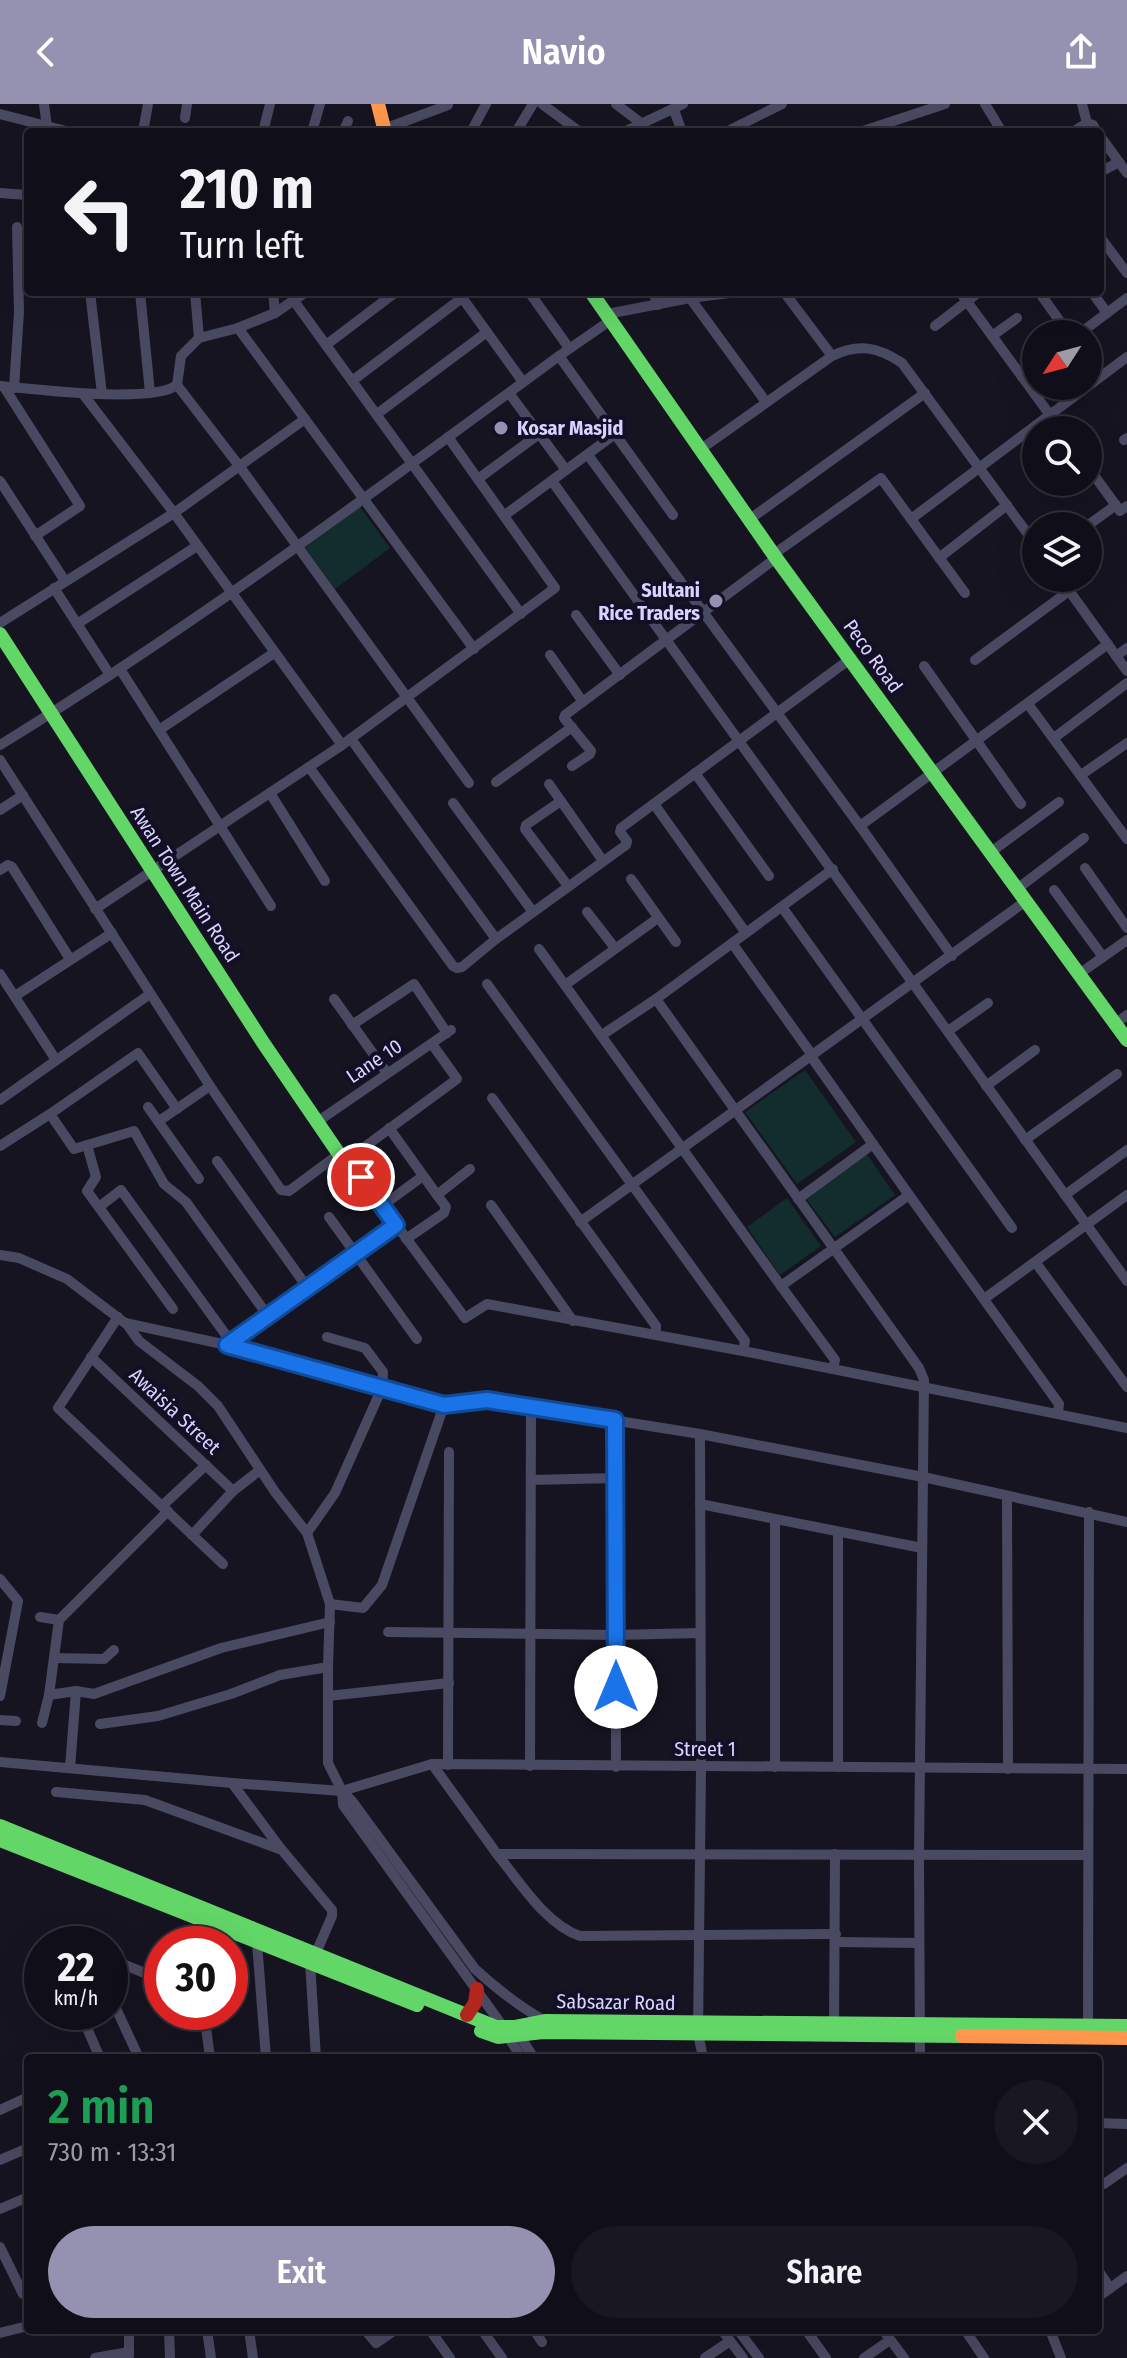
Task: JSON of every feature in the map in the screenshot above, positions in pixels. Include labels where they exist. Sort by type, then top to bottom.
[{"type":"street","points":[[44,104],[47,127]]},
{"type":"street","points":[[144,128],[148,104]]},
{"type":"street","points":[[185,118],[187,104]]},
{"type":"street","points":[[264,128],[270,104]]},
{"type":"street","points":[[313,128],[320,104]]},
{"type":"street","points":[[378,104],[384,128]]},
{"type":"street","points":[[473,128],[486,104]]},
{"type":"street","points":[[518,128],[533,104]]},
{"type":"street","points":[[542,104],[575,128]]},
{"type":"street","points":[[616,104],[642,128],[678,107],[681,128]]},
{"type":"street","points":[[734,128],[782,104]]},
{"type":"street","points":[[871,128],[931,106],[945,104]]},
{"type":"street","points":[[985,104],[1000,128]]},
{"type":"street","points":[[1082,104],[1087,123]]},
{"type":"street","points":[[389,128],[448,105]]},
{"type":"street","points":[[0,114],[52,128]]},
{"type":"street","points":[[345,128],[348,121]]},
{"type":"street","points":[[1079,128],[1087,123]]},
{"type":"street","points":[[1087,123],[1095,128]]},
{"type":"street","points":[[1104,141],[1127,173]]},
{"type":"street","points":[[1104,170],[1119,162]]},
{"type":"street","points":[[0,193],[24,195]]},
{"type":"street","points":[[17,227],[19,312],[6,387],[80,506],[35,536]]},
{"type":"street","points":[[1104,242],[1127,273]]},
{"type":"street","points":[[90,296],[102,394]]},
{"type":"street","points":[[140,296],[150,393]]},
{"type":"street","points":[[195,296],[199,338]]},
{"type":"street","points":[[273,296],[275,313]]},
{"type":"street","points":[[6,387],[83,394],[150,393],[173,389],[177,385],[181,356],[199,338],[238,328],[275,313],[301,296]]},
{"type":"street","points":[[326,345],[391,296]]},
{"type":"street","points":[[352,381],[459,296]]},
{"type":"street","points":[[461,296],[523,382]]},
{"type":"street","points":[[532,296],[569,348]]},
{"type":"street","name":"Peco Road","points":[[594,296],[775,556],[1017,889],[1079,974],[1121,1020],[1127,1040]]},
{"type":"street","points":[[655,296],[658,305]]},
{"type":"street","points":[[0,745],[115,672],[298,547],[609,317],[697,296],[766,402]]},
{"type":"street","points":[[787,296],[832,356]]},
{"type":"street","points":[[1042,296],[1059,320]]},
{"type":"street","points":[[1095,296],[1107,313]]},
{"type":"street","points":[[935,326],[963,297],[1022,377]]},
{"type":"street","points":[[1098,320],[1127,298]]},
{"type":"street","points":[[294,301],[521,614]]},
{"type":"street","points":[[992,336],[1017,318]]},
{"type":"street","points":[[238,328],[474,649]]},
{"type":"street","points":[[377,414],[487,332]]},
{"type":"street","points":[[701,449],[832,356],[851,349],[881,350],[902,363],[1022,526]]},
{"type":"street","points":[[559,356],[673,515]]},
{"type":"street","points":[[911,519],[1127,357]]},
{"type":"street","points":[[177,385],[469,783]]},
{"type":"street","points":[[509,393],[566,470]]},
{"type":"street","points":[[750,519],[925,393]]},
{"type":"street","points":[[83,394],[174,513],[274,653],[496,939]]},
{"type":"street","points":[[1039,400],[1050,415]]},
{"type":"street","points":[[0,623],[174,513],[305,419]]},
{"type":"street","points":[[478,479],[539,434]]},
{"type":"street","points":[[505,515],[615,434]]},
{"type":"street","points":[[95,909],[346,742],[555,588],[448,437]]},
{"type":"street","points":[[588,455],[952,956]]},
{"type":"street","points":[[572,766],[591,751],[565,716],[879,478],[883,479],[965,593]]},
{"type":"street","points":[[0,481],[65,581]]},
{"type":"street","points":[[552,481],[1127,1281]]},
{"type":"street","points":[[1102,483],[1122,505],[1102,517]]},
{"type":"street","points":[[939,558],[1007,505]]},
{"type":"street","points":[[77,624],[197,546]]},
{"type":"street","points":[[54,588],[77,624],[159,730],[271,906]]},
{"type":"street","points":[[975,660],[1068,592]]},
{"type":"street","points":[[1070,592],[1127,671]]},
{"type":"street","points":[[576,615],[620,675]]},
{"type":"street","name":"Awan Town Main Road","points":[[0,634],[339,1154]]},
{"type":"street","points":[[860,826],[1108,644]]},
{"type":"street","points":[[1116,656],[1127,648]]},
{"type":"street","points":[[159,730],[274,653]]},
{"type":"street","points":[[550,655],[583,702]]},
{"type":"street","points":[[309,767],[457,968],[627,842],[620,832],[621,828],[850,659]]},
{"type":"street","points":[[924,666],[1021,804]]},
{"type":"street","points":[[1054,738],[1127,683]]},
{"type":"street","points":[[1028,704],[1125,832]]},
{"type":"street","points":[[496,782],[572,727]]},
{"type":"street","points":[[1081,775],[1127,743]]},
{"type":"street","points":[[0,760],[210,1086],[284,1192],[339,1154],[344,1162],[457,1079],[432,1044]]},
{"type":"street","points":[[695,773],[769,876]]},
{"type":"street","points":[[549,784],[603,861]]},
{"type":"street","points":[[270,793],[325,881]]},
{"type":"street","points":[[0,810],[23,795]]},
{"type":"street","points":[[561,801],[526,825],[525,829],[568,886]]},
{"type":"street","points":[[991,852],[1059,802]]},
{"type":"street","points":[[453,803],[533,912]]},
{"type":"street","points":[[654,804],[746,933]]},
{"type":"street","points":[[1017,889],[1084,838]]},
{"type":"street","points":[[0,870],[8,865],[12,867],[70,959]]},
{"type":"street","points":[[1085,868],[1127,928]]},
{"type":"street","points":[[602,1035],[833,869]]},
{"type":"street","points":[[631,879],[676,942]]},
{"type":"street","points":[[1054,890],[1103,957]]},
{"type":"street","points":[[580,1222],[1026,901]]},
{"type":"street","points":[[782,907],[1012,1228]]},
{"type":"street","points":[[587,912],[615,948]]},
{"type":"street","points":[[565,985],[658,918]]},
{"type":"street","points":[[15,996],[112,933]]},
{"type":"street","points":[[1079,974],[1127,940]]},
{"type":"street","points":[[732,943],[1059,1404],[1058,1413]]},
{"type":"street","points":[[539,949],[835,1360],[833,1369]]},
{"type":"street","points":[[0,974],[56,1060]]},
{"type":"street","name":"Lane 10","points":[[317,1122],[449,1032],[414,984],[352,1025]]},
{"type":"street","points":[[487,984],[745,1341],[743,1351]]},
{"type":"street","points":[[0,1100],[150,994]]},
{"type":"street","points":[[334,999],[387,1073]]},
{"type":"street","points":[[656,999],[919,1368],[924,1380],[920,2054]]},
{"type":"street","points":[[948,1031],[988,1003]]},
{"type":"street","points":[[986,1086],[1035,1050]]},
{"type":"street","points":[[0,1146],[138,1053],[177,1109]]},
{"type":"street","points":[[1025,1140],[1117,1074]]},
{"type":"street","points":[[159,1121],[210,1086]]},
{"type":"street","points":[[492,1098],[656,1326],[656,1334]]},
{"type":"street","points":[[148,1107],[199,1179]]},
{"type":"street","points":[[50,1114],[74,1149],[134,1131],[164,1184],[186,1202],[268,1316]]},
{"type":"street","points":[[389,1128],[446,1207],[444,1213],[406,1239]]},
{"type":"street","points":[[798,1199],[873,1144]]},
{"type":"street","points":[[87,1145],[96,1177],[87,1191],[173,1309]]},
{"type":"street","points":[[1065,1195],[1127,1150]]},
{"type":"street","points":[[217,1161],[307,1287]]},
{"type":"street","points":[[437,1195],[470,1169]]},
{"type":"street","points":[[382,1206],[423,1176]]},
{"type":"street","points":[[361,1177],[465,1318],[487,1304],[656,1334],[1127,1428]]},
{"type":"street","points":[[99,1207],[121,1190],[229,1343]]},
{"type":"street","points":[[781,1286],[909,1195]]},
{"type":"street","points":[[984,1299],[1127,1195]]},
{"type":"street","points":[[491,1205],[573,1321]]},
{"type":"street","points":[[329,1217],[417,1339]]},
{"type":"street","points":[[229,1343],[396,1225]]},
{"type":"street","points":[[0,1255],[19,1258],[67,1279],[122,1320],[139,1341],[198,1386],[218,1406],[275,1492],[307,1533],[330,1604],[328,1763],[342,1791],[475,1969],[499,1992],[545,2021]]},
{"type":"street","points":[[1036,1263],[1127,1387]]},
{"type":"street","points":[[122,1320],[229,1343],[444,1405],[487,1400],[700,1434],[923,1477],[1127,1522]]},
{"type":"street","points":[[122,1320],[91,1357],[58,1408],[223,1564]]},
{"type":"street","points":[[307,1533],[335,1493],[382,1388],[383,1372],[365,1348],[327,1337]]},
{"type":"street","name":"Awaisia Street","points":[[91,1357],[233,1491]]},
{"type":"street","points":[[330,1604],[363,1608],[382,1585],[444,1405]]},
{"type":"street","points":[[530,1766],[531,1407]]},
{"type":"street","points":[[615,1420],[616,1767]]},
{"type":"street","points":[[700,1434],[698,2028],[702,2054]]},
{"type":"street","points":[[448,1765],[449,1452]]},
{"type":"street","points":[[42,1723],[59,1620],[206,1465]]},
{"type":"street","points":[[192,1535],[233,1491],[260,1470]]},
{"type":"street","points":[[531,1480],[615,1478]]},
{"type":"street","points":[[1007,1496],[1008,1769]]},
{"type":"street","points":[[700,1504],[922,1548]]},
{"type":"street","points":[[1088,2031],[1089,1512]]},
{"type":"street","points":[[775,1520],[775,1767]]},
{"type":"street","points":[[838,1533],[838,1767]]},
{"type":"street","points":[[0,1579],[18,1601],[0,1696]]},
{"type":"street","points":[[40,1617],[59,1620]]},
{"type":"street","points":[[49,1695],[76,1691],[94,1694],[221,1648],[330,1622]]},
{"type":"street","points":[[388,1632],[699,1633]]},
{"type":"street","points":[[54,1658],[104,1659],[114,1650]]},
{"type":"street","points":[[100,1724],[158,1716],[231,1694],[280,1675],[328,1667]]},
{"type":"street","points":[[328,1696],[449,1683]]},
{"type":"street","points":[[70,1768],[76,1691]]},
{"type":"street","points":[[0,1720],[16,1721]]},
{"type":"street","name":"Street 1","points":[[0,1762],[342,1791],[432,1764],[1127,1769]]},
{"type":"street","points":[[432,1764],[497,1854],[547,1914],[569,1932],[580,1936],[698,1934],[919,1943]]},
{"type":"street","points":[[232,1783],[332,1910],[313,1957],[316,2054]]},
{"type":"street","points":[[342,1791],[343,1805],[477,1989],[530,2054]]},
{"type":"street","points":[[56,1792],[145,1800],[282,1850]]},
{"type":"street","points":[[0,1826],[181,1906],[217,1926]]},
{"type":"street","points":[[0,1840],[181,1906]]},
{"type":"street","points":[[497,1854],[1088,1855]]},
{"type":"street","points":[[834,2030],[835,1854]]},
{"type":"street","points":[[248,1938],[313,1957],[511,2032],[698,2028],[1088,2031],[1127,2026]]},
{"type":"street","points":[[248,1940],[313,1957],[498,2037],[511,2032]]},
{"type":"street","points":[[257,1943],[266,2054]]},
{"type":"street","points":[[467,2015],[474,2008],[477,1989]]},
{"type":"street","name":"Sabsazar Road","points":[[511,2032],[545,2021],[698,2028]]},
{"type":"street","points":[[88,2030],[98,2054]]},
{"type":"street","points":[[127,2030],[139,2054]]},
{"type":"street","points":[[206,2030],[209,2054]]},
{"type":"street","points":[[1088,2031],[1127,2038]]},
{"type":"street","points":[[511,2032],[520,2054]]},
{"type":"street","points":[[0,2110],[24,2099]]},
{"type":"street","points":[[1102,2123],[1127,2124]]},
{"type":"street","points":[[0,2160],[24,2150]]},
{"type":"street","points":[[1104,2184],[1127,2168]]},
{"type":"street","points":[[0,2209],[24,2199]]},
{"type":"street","points":[[0,2247],[23,2294]]},
{"type":"street","points":[[1102,2276],[1110,2288]]},
{"type":"street","points":[[1102,2294],[1127,2276]]},
{"type":"street","points":[[0,2333],[24,2327]]},
{"type":"street","points":[[95,2358],[129,2355],[129,2334]]},
{"type":"street","points":[[169,2334],[170,2358]]},
{"type":"street","points":[[208,2334],[211,2358]]},
{"type":"street","points":[[250,2334],[253,2358]]},
{"type":"street","points":[[368,2334],[376,2343],[389,2334]]},
{"type":"street","points":[[433,2334],[450,2358]]},
{"type":"street","points":[[485,2334],[502,2358]]},
{"type":"street","points":[[537,2334],[542,2342]]},
{"type":"street","points":[[725,2334],[743,2358]]},
{"type":"street","points":[[741,2334],[759,2358]]},
{"type":"street","points":[[809,2334],[826,2358]]},
{"type":"street","points":[[886,2334],[904,2358]]},
{"type":"street","points":[[968,2334],[984,2358]]},
{"type":"street","points":[[1052,2334],[1061,2358]]},
{"type":"street","points":[[864,2358],[890,2340]]},
{"type":"street","points":[[705,2358],[730,2341]]},
{"type":"green space","points":[[360,507],[390,548],[335,589],[305,548]]},
{"type":"green space","points":[[805,1070],[856,1142],[797,1184],[745,1112]]},
{"type":"green space","points":[[866,1153],[895,1195],[835,1237],[805,1197]]},
{"type":"green space","points":[[787,1198],[821,1246],[780,1275],[747,1227]]},
{"type":"traffic: fast","points":[[594,296],[776,558],[1127,1040]]},
{"type":"traffic: fast","points":[[0,634],[264,1044],[339,1154]]},
{"type":"traffic: fast","points":[[0,1826],[496,2027],[545,2021],[1127,2026]]},
{"type":"traffic: fast","points":[[0,1840],[417,2005]]},
{"type":"traffic: fast","points":[[481,2031],[498,2037],[543,2032],[962,2036]]},
{"type":"traffic: slow","points":[[378,104],[384,128]]},
{"type":"traffic: slow","points":[[962,2036],[1127,2038]]},
{"type":"traffic: jam","points":[[467,2015],[475,2003],[477,1989]]},
{"type":"place","name":"Kosar Masjid","points":[[501,428]]},
{"type":"place","name":"Sultani Rice Traders","points":[[716,601]]},
{"type":"route","points":[[361,1177],[396,1225],[227,1345],[444,1405],[487,1400],[615,1420],[616,1687]]}]
